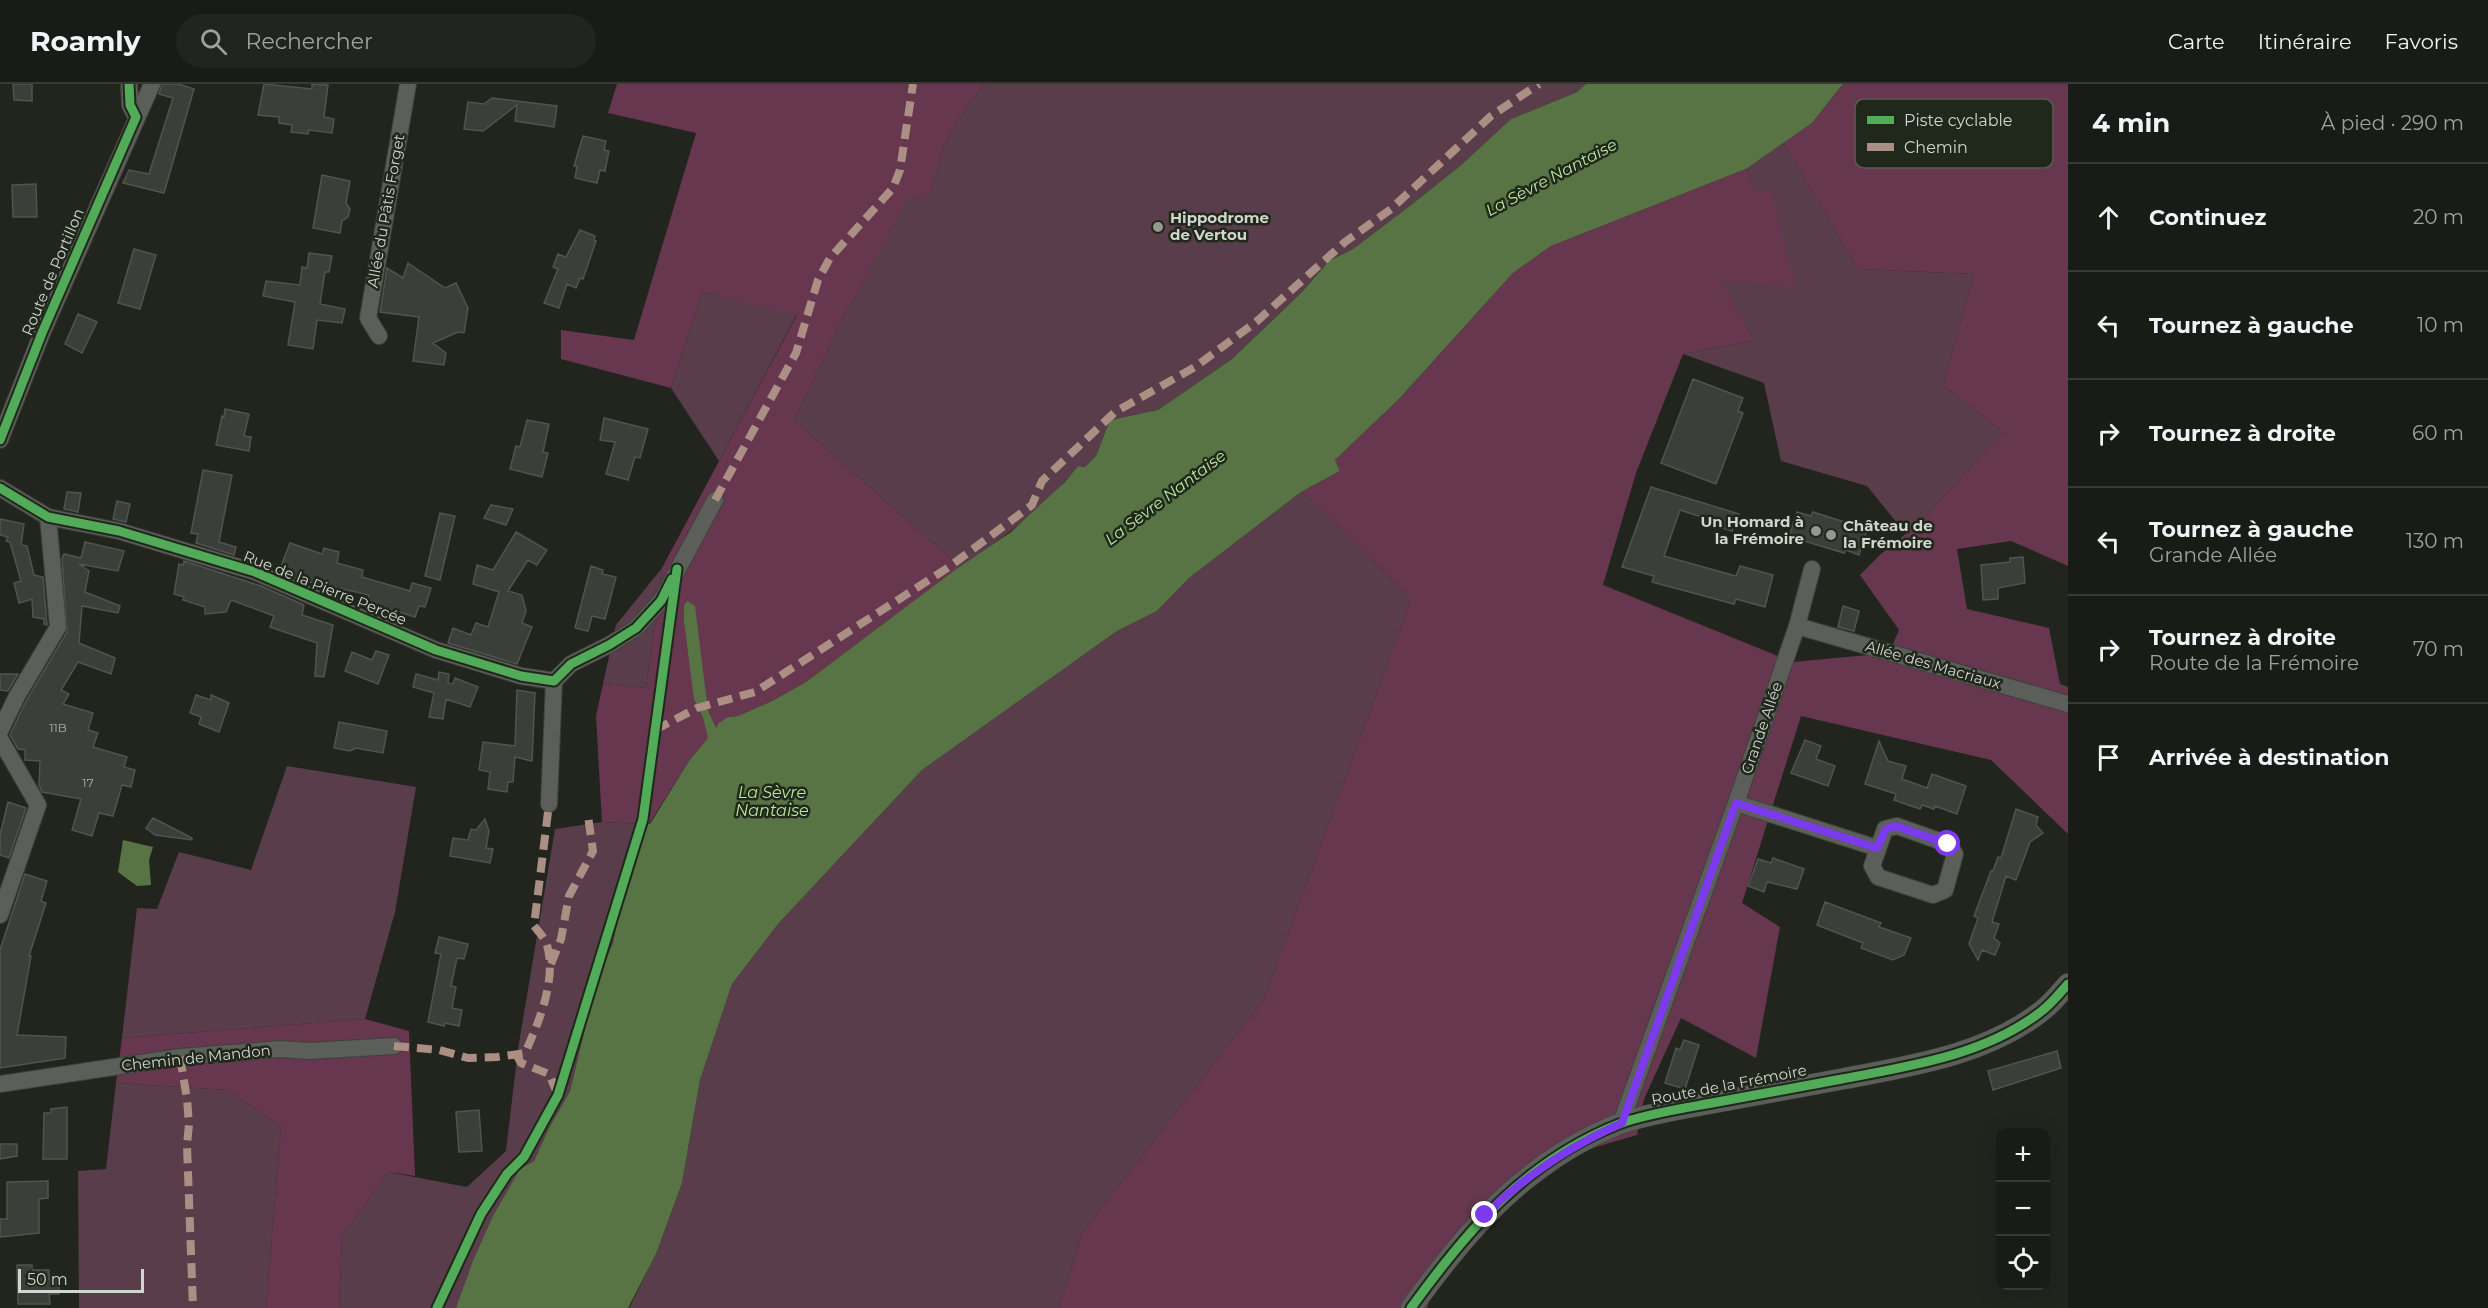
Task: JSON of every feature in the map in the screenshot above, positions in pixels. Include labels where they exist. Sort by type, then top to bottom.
[{"type":"street","points":[[129,84],[130,105],[136,117]]},
{"type":"street","name":"Route de Portillon","points":[[0,440],[42,333],[152,84]]},
{"type":"street","name":"Allée du Pâtis Forget","points":[[379,336],[368,318],[408,84]]},
{"type":"street","points":[[0,488],[48,518],[58,627],[17,696],[0,731]]},
{"type":"street","points":[[549,804],[554,681],[571,664],[609,645],[636,627],[661,601],[715,500]]},
{"type":"street","name":"Rue de la Pierre Percée","points":[[48,518],[119,531],[255,572],[436,650],[521,676],[554,681]]},
{"type":"street","name":"Grande Allée","points":[[1622,1123],[1797,626],[1812,569]]},
{"type":"street","name":"Allée des Macriaux","points":[[1797,626],[2068,704]]},
{"type":"street","points":[[0,739],[38,805],[0,915]]},
{"type":"street","points":[[1736,803],[1877,848]]},
{"type":"street","points":[[1896,826],[1948,844],[1955,854],[1945,890],[1933,895],[1878,877],[1872,866],[1877,848],[1886,829],[1896,826]]},
{"type":"street","name":"Route de la Frémoire","points":[[1411,1308],[1446,1260],[1510,1190],[1547,1162],[1590,1137],[1622,1123],[1696,1106],[1874,1073],[1962,1052],[2003,1035],[2043,1010],[2068,984]]},
{"type":"street","name":"Chemin de Mandon","points":[[0,1084],[180,1057],[280,1049],[309,1051],[394,1046]]},
{"type":"shaded area","points":[[617,84],[985,84],[967,107],[944,145],[928,201],[910,194],[840,325],[794,420],[960,567],[806,682],[772,701],[738,716],[728,717],[689,761],[649,824],[602,822],[596,716],[603,684],[646,688],[662,568],[797,315],[702,292],[671,388],[561,359],[561,330],[634,340],[696,133],[608,113]]},
{"type":"shaded area","name":"Hippodrome de Vertou","points":[[985,84],[1586,84],[1577,92],[1511,119],[1460,166],[1411,205],[1353,249],[1329,261],[1302,292],[1232,359],[1158,410],[1108,425],[1096,456],[1085,467],[1078,466],[1038,508],[1008,533],[960,567],[794,420],[840,325],[910,193],[928,200],[944,145],[967,107]]},
{"type":"shaded area","points":[[1843,84],[2068,84],[2068,566],[2011,541],[1957,549],[1967,609],[2049,628],[2060,684],[2068,687],[2068,834],[1991,760],[1801,716],[1742,903],[1780,927],[1756,1058],[1681,1018],[1644,1099],[1637,1135],[1582,1151],[1509,1205],[1433,1290],[1427,1308],[1059,1308],[1082,1233],[1264,999],[1411,600],[1325,513],[1301,492],[1340,471],[1335,460],[1398,400],[1513,273],[1551,246],[1746,169],[1755,189],[1771,191],[1796,287],[1722,281],[1754,340],[1683,354],[1636,473],[1603,585],[1793,662],[1889,653],[1899,630],[1860,575],[1881,554],[1919,523],[2003,432],[1943,385],[1974,274],[1858,269],[1783,143],[1812,123]]},
{"type":"shaded area","points":[[1783,143],[1858,269],[1974,274],[1943,385],[2003,432],[1919,523],[1906,534],[1867,486],[1781,461],[1764,383],[1683,354],[1754,340],[1721,280],[1755,189],[1746,169]]},
{"type":"shaded area","points":[[702,292],[797,314],[719,461],[671,388]]},
{"type":"shaded area","points":[[1301,492],[1325,513],[1411,600],[1264,999],[1082,1233],[1059,1308],[629,1308],[656,1254],[682,1183],[700,1080],[732,984],[778,924],[922,770],[1117,631],[1157,611],[1189,578]]},
{"type":"shaded area","points":[[662,568],[646,688],[603,684],[616,625]]},
{"type":"shaded area","points":[[287,766],[416,787],[395,912],[365,1019],[122,1038],[137,908],[157,909],[179,852],[251,870]]},
{"type":"shaded area","points":[[602,822],[645,824],[637,857],[622,896],[613,943],[597,979],[570,1091],[534,1161],[520,1169],[456,1308],[339,1308],[342,1237],[388,1172],[467,1187],[506,1151],[518,1049],[555,829]]},
{"type":"shaded area","points":[[365,1019],[409,1031],[415,1176],[388,1172],[342,1237],[339,1308],[266,1308],[281,1127],[228,1090],[116,1083],[122,1038]]},
{"type":"shaded area","points":[[116,1083],[228,1090],[281,1127],[266,1308],[79,1308],[78,1171],[106,1169]]},
{"type":"water","name":"La Sèvre Nantaise","points":[[1586,84],[1843,84],[1812,123],[1746,169],[1551,246],[1513,273],[1398,400],[1335,460],[1340,471],[1301,492],[1189,578],[1157,611],[1117,631],[922,770],[778,924],[732,984],[700,1080],[682,1183],[656,1254],[628,1308],[456,1308],[493,1216],[520,1169],[534,1161],[570,1091],[597,979],[613,943],[622,896],[637,857],[645,824],[650,824],[689,761],[708,738],[703,717],[694,699],[684,621],[684,606],[687,601],[695,606],[708,711],[716,728],[728,717],[738,716],[772,701],[806,682],[955,570],[1011,532],[1065,482],[1078,466],[1085,467],[1096,456],[1112,420],[1158,410],[1232,359],[1302,292],[1329,261],[1353,249],[1411,205],[1460,166],[1511,119],[1577,92]]},
{"type":"water","points":[[123,840],[153,847],[149,860],[151,885],[137,886],[118,872]]},
{"type":"building","points":[[13,84],[32,84],[32,101],[14,100]]},
{"type":"building","points":[[162,84],[178,84],[194,89],[164,193],[123,183],[129,170],[149,174],[173,98],[159,94]]},
{"type":"building","points":[[264,84],[312,89],[312,84],[328,85],[324,117],[334,119],[332,133],[309,130],[308,134],[291,132],[292,125],[279,123],[279,117],[258,115]]},
{"type":"building","points":[[492,98],[557,106],[554,127],[515,121],[517,105],[483,131],[464,129],[468,102],[484,104]]},
{"type":"building","points":[[583,136],[606,141],[604,150],[609,151],[605,171],[600,170],[597,183],[575,178],[577,166],[574,166]]},
{"type":"building","points":[[322,175],[350,181],[346,203],[350,209],[348,217],[342,221],[340,233],[313,228]]},
{"type":"building","points":[[36,184],[37,217],[13,217],[12,185]]},
{"type":"building","points":[[580,230],[595,236],[596,241],[583,279],[580,278],[576,288],[567,284],[559,308],[544,303],[558,269],[553,267],[558,254],[566,257]]},
{"type":"building","points":[[134,249],[156,255],[140,309],[118,303]]},
{"type":"building","points":[[309,253],[332,256],[329,272],[325,272],[320,304],[345,309],[342,323],[317,320],[313,349],[288,345],[295,302],[263,296],[266,281],[300,285],[302,267],[307,268]]},
{"type":"building","points":[[408,263],[445,288],[456,283],[468,308],[464,333],[458,332],[433,343],[446,353],[444,365],[413,361],[419,317],[380,312],[387,268],[403,278]]},
{"type":"building","points":[[78,314],[97,322],[82,353],[65,344]]},
{"type":"building","points":[[1693,379],[1743,398],[1738,411],[1743,413],[1716,484],[1661,463]]},
{"type":"building","points":[[225,409],[249,414],[244,436],[251,437],[249,451],[216,445]]},
{"type":"building","points":[[604,418],[648,429],[640,458],[635,457],[628,480],[606,474],[615,442],[600,440]]},
{"type":"building","points":[[527,420],[549,424],[543,452],[548,453],[542,477],[510,469],[516,446],[520,447]]},
{"type":"building","points":[[203,470],[232,475],[219,542],[236,547],[234,555],[196,543],[198,534],[191,533]]},
{"type":"building","points":[[1651,487],[1739,514],[1732,531],[1713,525],[1714,521],[1680,510],[1664,556],[1736,576],[1740,566],[1773,575],[1765,607],[1736,599],[1734,604],[1652,582],[1654,576],[1622,567]]},
{"type":"building","points":[[67,492],[81,493],[78,512],[64,509]]},
{"type":"building","points":[[117,501],[130,504],[126,522],[113,519]]},
{"type":"building","points":[[491,505],[513,509],[506,525],[484,518]]},
{"type":"building","name":"Château de la Frémoire","points":[[1797,512],[1811,516],[1813,512],[1854,525],[1853,528],[1866,533],[1859,555],[1804,541],[1804,537],[1790,533]]},
{"type":"building","points":[[440,513],[455,516],[440,580],[425,576]]},
{"type":"building","points":[[0,519],[24,524],[21,545],[27,546],[34,575],[43,577],[47,625],[44,624],[44,619],[33,617],[32,599],[19,603],[14,583],[21,581],[10,542],[6,541],[8,537],[0,535]]},
{"type":"building","points":[[516,532],[547,550],[537,565],[528,560],[508,591],[522,595],[526,611],[522,623],[532,627],[517,664],[448,643],[453,628],[471,635],[476,623],[488,627],[499,592],[473,584],[477,565],[493,570]]},
{"type":"building","points":[[85,542],[124,551],[118,571],[79,564],[89,571],[85,592],[120,606],[118,613],[82,606],[79,643],[115,658],[111,674],[78,662],[61,690],[69,694],[63,704],[93,713],[88,730],[98,733],[93,747],[127,757],[124,767],[135,770],[131,787],[122,785],[113,816],[99,813],[92,836],[72,830],[81,799],[42,792],[39,785],[40,761],[25,760],[25,750],[18,749],[10,735],[26,701],[67,632],[62,559],[64,554],[81,558]]},
{"type":"building","points":[[290,543],[322,554],[324,548],[339,552],[337,563],[363,570],[362,577],[410,591],[412,583],[431,588],[425,607],[419,606],[415,617],[366,602],[369,595],[329,586],[330,583],[300,580],[279,571]]},
{"type":"building","points":[[2023,557],[2025,583],[1998,588],[1998,599],[1983,600],[1981,565],[2010,562],[2010,558]]},
{"type":"building","points":[[184,561],[261,586],[304,605],[302,615],[333,625],[324,677],[315,676],[317,643],[270,627],[274,616],[231,600],[226,612],[205,614],[205,607],[183,600],[184,597],[174,594],[179,564],[183,565]]},
{"type":"building","points":[[591,566],[603,570],[602,574],[616,577],[605,619],[592,616],[588,631],[575,628]]},
{"type":"building","points":[[1843,606],[1859,611],[1854,631],[1838,627]]},
{"type":"building","points":[[376,651],[389,655],[378,684],[345,671],[352,652],[372,660]]},
{"type":"building","points":[[439,672],[449,674],[448,683],[453,684],[455,678],[478,687],[470,707],[446,699],[443,719],[429,717],[434,693],[413,687],[416,674],[438,680]]},
{"type":"building","points":[[0,674],[18,674],[8,691],[0,690]]},
{"type":"building","points":[[517,690],[535,693],[532,761],[515,757],[513,782],[508,782],[507,792],[488,789],[490,772],[479,770],[483,742],[515,746]]},
{"type":"building","points":[[196,695],[211,700],[211,695],[229,703],[219,732],[199,724],[201,717],[190,713]]},
{"type":"building","points":[[339,722],[387,731],[383,753],[356,748],[350,751],[334,748]]},
{"type":"building","points":[[1805,740],[1821,746],[1816,759],[1835,766],[1828,786],[1791,773]]},
{"type":"building","points":[[1879,741],[1888,761],[1906,766],[1902,779],[1927,788],[1932,774],[1966,786],[1957,814],[1935,806],[1934,809],[1922,805],[1920,809],[1894,800],[1896,794],[1865,784]]},
{"type":"building","points":[[8,802],[26,808],[9,858],[0,855],[0,835]]},
{"type":"building","points":[[2016,809],[2038,817],[2036,825],[2043,833],[2030,842],[2016,880],[2006,876],[1992,922],[1999,924],[1994,938],[2000,943],[1995,955],[1982,950],[1978,960],[1969,944],[1978,918],[1974,916],[1991,871],[1998,857],[2001,858]]},
{"type":"building","points":[[153,818],[192,840],[155,835],[146,828]]},
{"type":"building","points":[[485,819],[489,831],[486,848],[493,849],[490,863],[450,856],[453,838],[468,840],[471,829],[476,830]]},
{"type":"building","points":[[1773,858],[1804,869],[1797,889],[1767,882],[1764,892],[1748,886],[1758,859],[1771,863]]},
{"type":"building","points":[[25,874],[47,881],[41,901],[46,903],[29,956],[31,956],[17,1035],[66,1037],[65,1058],[0,1068],[0,950]]},
{"type":"building","points":[[1825,902],[1881,923],[1879,927],[1911,938],[1904,955],[1893,960],[1861,948],[1863,943],[1817,925]]},
{"type":"building","points":[[439,937],[468,944],[464,959],[457,958],[451,986],[456,987],[452,1008],[462,1010],[459,1026],[445,1023],[444,1026],[428,1022],[441,954],[435,953]]},
{"type":"building","points":[[1684,1040],[1699,1045],[1685,1089],[1665,1083],[1676,1048],[1680,1050]]},
{"type":"building","points":[[2057,1051],[2061,1068],[1993,1090],[1988,1071]]},
{"type":"building","points":[[67,1107],[67,1159],[43,1159],[44,1113],[51,1113],[51,1109]]},
{"type":"building","points":[[479,1110],[482,1151],[459,1152],[456,1112]]},
{"type":"building","points":[[0,1144],[17,1144],[17,1156],[0,1159]]},
{"type":"building","points":[[48,1181],[48,1198],[39,1199],[39,1233],[0,1237],[0,1219],[7,1219],[7,1182]]},
{"type":"building","points":[[17,1265],[32,1265],[32,1270],[49,1270],[49,1279],[59,1279],[59,1294],[49,1294],[50,1304],[18,1304]]},
{"type":"marked path","points":[[715,500],[796,353],[818,280],[830,258],[893,188],[900,170],[913,84]]},
{"type":"marked path","points":[[655,730],[697,708],[755,692],[949,567],[1032,505],[1042,481],[1115,412],[1195,367],[1256,322],[1345,242],[1391,209],[1491,116],[1539,84]]},
{"type":"marked path","points":[[394,1046],[439,1050],[468,1058],[525,1053],[541,1014],[550,972],[547,945],[534,926],[549,804]]},
{"type":"marked path","points":[[551,964],[561,939],[569,896],[593,851],[588,816]]},
{"type":"marked path","points":[[516,1054],[521,1063],[549,1074],[558,1095]]},
{"type":"marked path","points":[[180,1057],[189,1124],[187,1145],[193,1308]]},
{"type":"cycle path","points":[[0,440],[42,333],[136,117],[130,105],[129,84]]},
{"type":"cycle path","points":[[0,488],[48,517],[119,531],[255,572],[436,650],[521,676],[554,681],[571,664],[636,628],[661,601],[672,579]]},
{"type":"cycle path","points":[[437,1308],[481,1214],[507,1174],[524,1157],[558,1095],[643,819],[677,569]]},
{"type":"cycle path","points":[[1411,1308],[1454,1251],[1501,1200],[1555,1157],[1586,1139],[1629,1120],[1653,1114],[1894,1069],[1973,1048],[2021,1025],[2046,1007],[2068,984]]},
{"type":"place","name":"Hippodrome de Vertou","points":[[1158,227]]},
{"type":"place","name":"Un Homard à la Frémoire","points":[[1816,531]]},
{"type":"place","name":"Château de la Frémoire","points":[[1831,535]]},
{"type":"route","points":[[1485,1215],[1510,1190],[1547,1162],[1590,1137],[1622,1123],[1736,803],[1877,848],[1886,829],[1896,826],[1948,844]]}]
